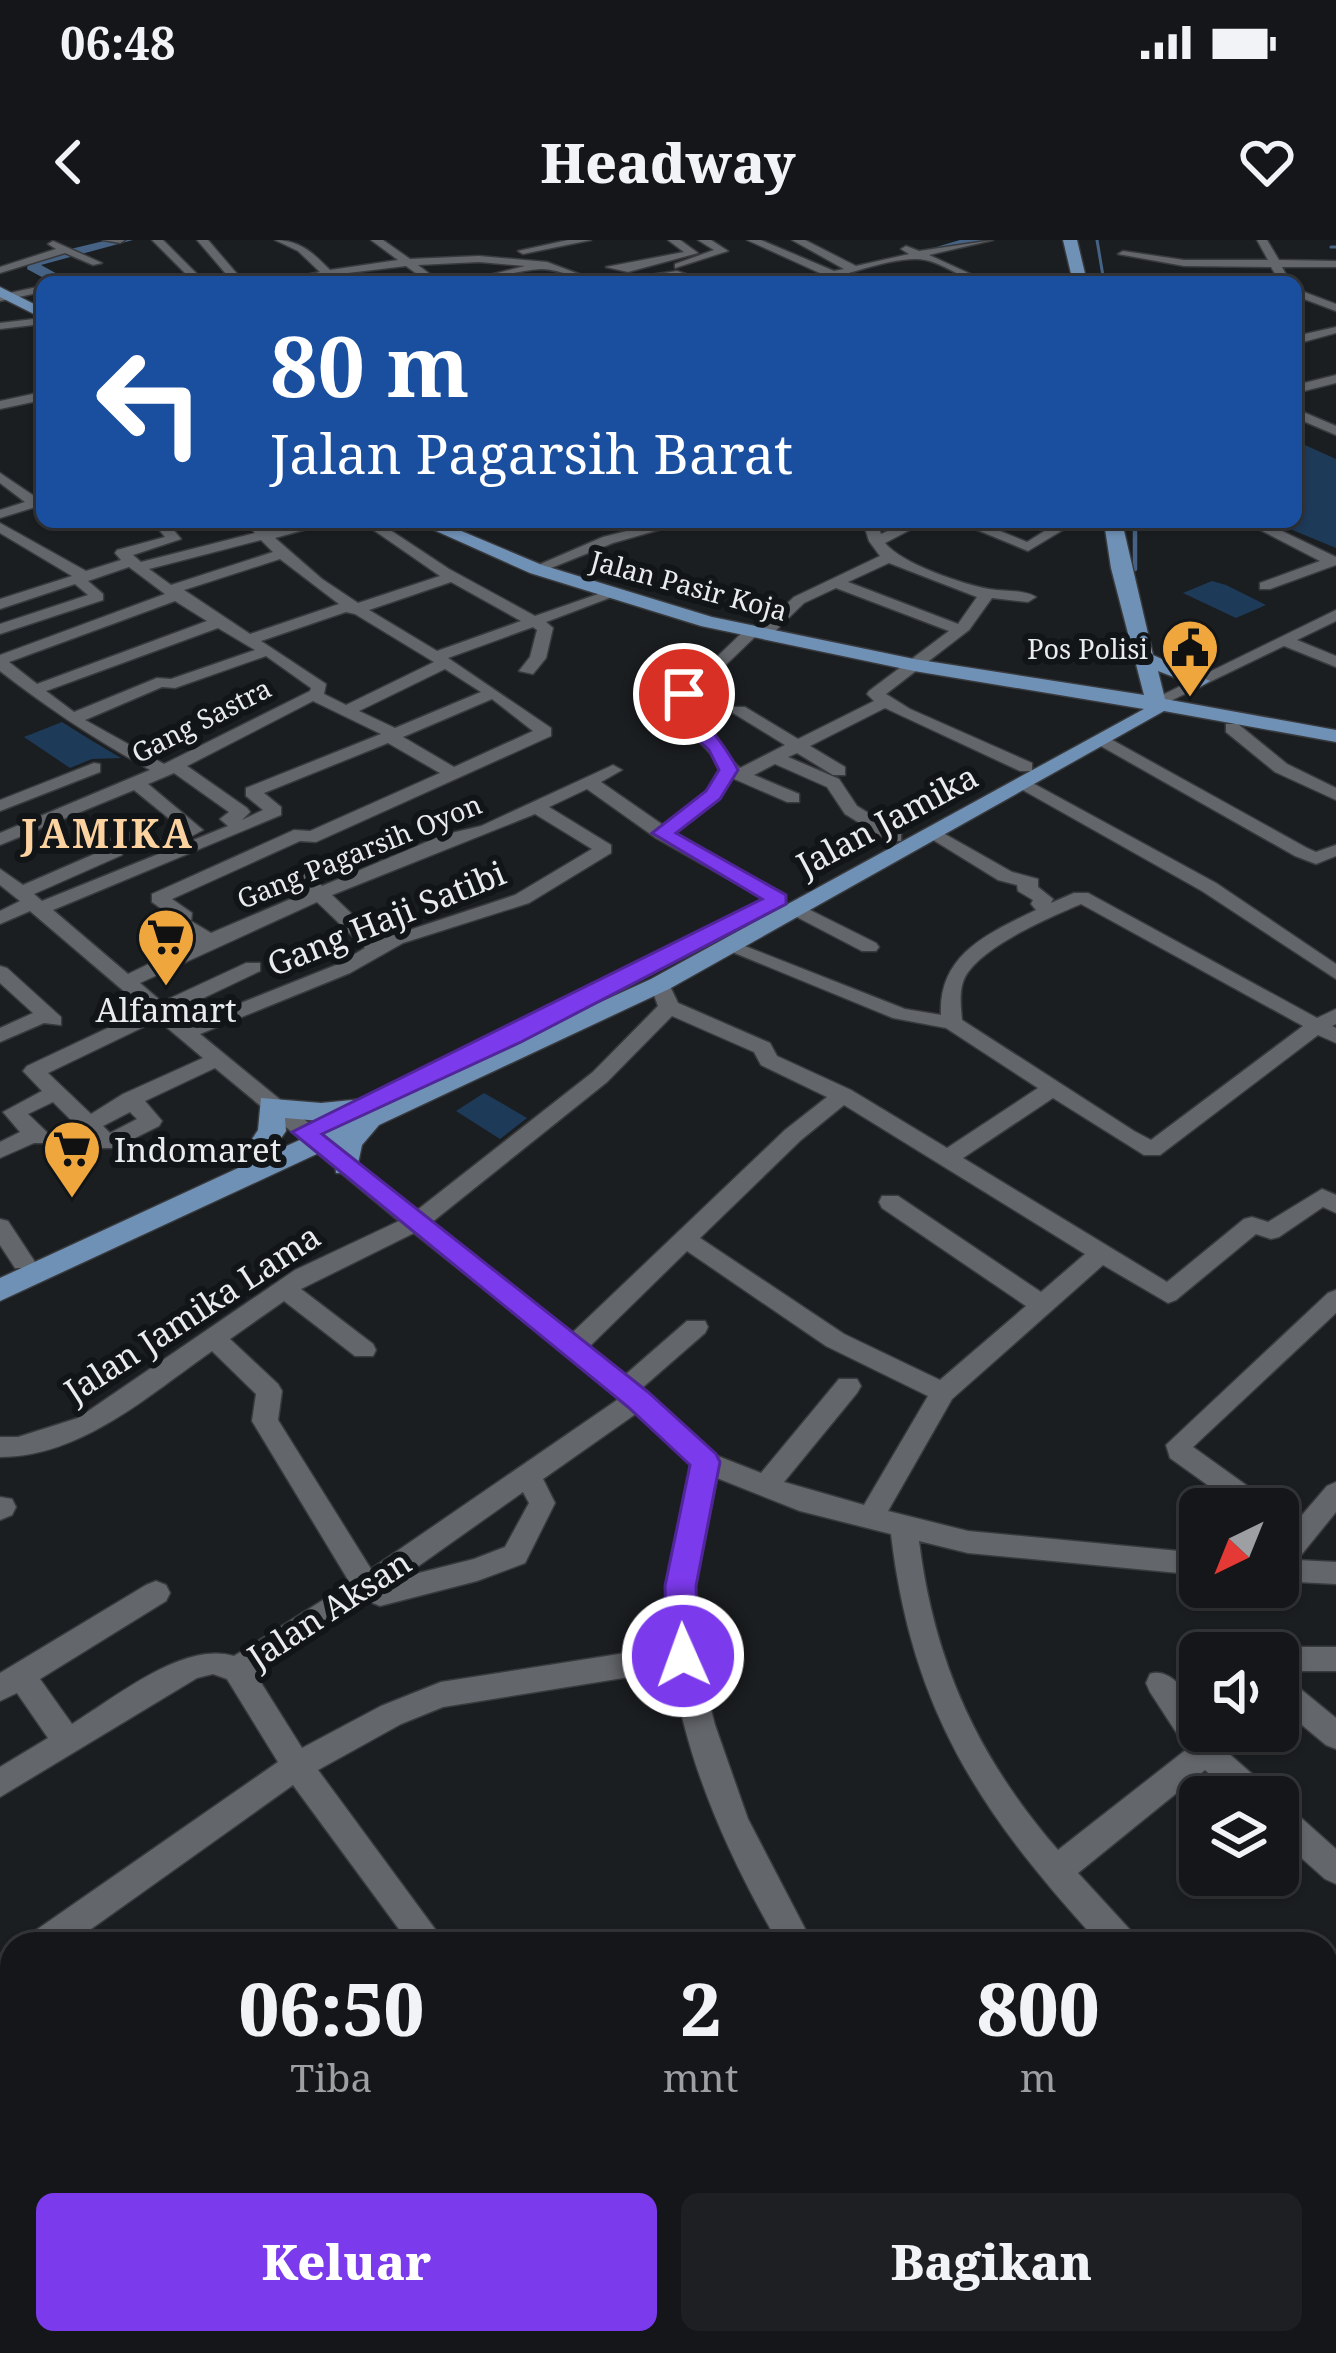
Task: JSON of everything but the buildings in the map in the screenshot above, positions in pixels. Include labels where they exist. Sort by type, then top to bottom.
[{"type":"main road","points":[[1071,240],[1079,276]]},
{"type":"main road","points":[[1088,240],[1097,276]]},
{"type":"main road","points":[[5,295],[36,314]]},
{"type":"main road","name":"Jalan Pasir Koja","points":[[445,528],[608,595],[758,633],[1086,696],[1143,693]]},
{"type":"main road","points":[[1099,528],[1110,597],[1143,693]]},
{"type":"main road","points":[[1114,528],[1143,693]]},
{"type":"main road","points":[[1220,722],[1198,701],[1195,683],[1143,693],[1086,696],[1105,735],[1220,722],[1336,736]]},
{"type":"main road","points":[[1143,693],[1220,722],[1336,747]]},
{"type":"main road","name":"Jalan Jamika","points":[[370,1110],[665,995],[788,904],[895,837],[1105,735],[1143,693]]},
{"type":"main road","name":"Jalan Jamika","points":[[11,1267],[265,1160],[327,1151],[370,1110],[512,1036],[936,834],[1027,776]]},
{"type":"main road","points":[[265,1160],[274,1107],[370,1110]]},
{"type":"main road","points":[[327,1151],[348,1143],[370,1110]]},
{"type":"main road","name":"Jalan Jamika","points":[[0,1290],[265,1160]]},
{"type":"street","points":[[46,240],[97,263]]},
{"type":"street","points":[[0,270],[91,240]]},
{"type":"street","points":[[108,240],[120,240]]},
{"type":"street","points":[[158,240],[194,276]]},
{"type":"street","points":[[202,240],[234,276]]},
{"type":"street","points":[[280,240],[302,249],[321,275]]},
{"type":"street","points":[[528,240],[544,248]]},
{"type":"street","points":[[316,276],[407,259],[508,254],[586,240]]},
{"type":"street","points":[[611,267],[628,269],[693,253],[673,240]]},
{"type":"street","points":[[752,240],[834,274]]},
{"type":"street","points":[[797,240],[855,270]]},
{"type":"street","points":[[881,240],[970,276]]},
{"type":"street","points":[[826,276],[915,250],[988,240]]},
{"type":"street","points":[[1058,240],[1071,240]]},
{"type":"street","points":[[1262,242],[1286,247]]},
{"type":"street","points":[[1262,242],[1281,276]]},
{"type":"street","points":[[383,244],[427,276]]},
{"type":"street","points":[[392,276],[362,247],[414,244]]},
{"type":"street","points":[[646,276],[675,271],[723,251],[707,244]]},
{"type":"street","points":[[508,254],[555,263],[582,276]]},
{"type":"street","points":[[1123,254],[1336,267]]},
{"type":"street","points":[[341,258],[358,276]]},
{"type":"street","points":[[656,261],[689,276]]},
{"type":"street","points":[[495,276],[555,263]]},
{"type":"street","points":[[1302,289],[1336,287]]},
{"type":"street","points":[[5,295],[36,290]]},
{"type":"street","points":[[1302,292],[1334,306]]},
{"type":"street","points":[[0,326],[36,319]]},
{"type":"street","points":[[1302,338],[1336,329]]},
{"type":"street","points":[[1302,388],[1336,379]]},
{"type":"street","points":[[0,405],[36,397]]},
{"type":"street","points":[[1302,416],[1336,431]]},
{"type":"street","points":[[4,484],[36,501]]},
{"type":"street","points":[[0,629],[98,597],[82,578],[0,527],[9,522],[1,514],[36,503]]},
{"type":"street","points":[[165,528],[175,539],[122,553],[320,687],[316,694]]},
{"type":"street","points":[[378,528],[546,630],[538,658],[527,670]]},
{"type":"street","points":[[536,569],[644,528]]},
{"type":"street","points":[[873,528],[891,556],[909,570],[985,592],[1028,597]]},
{"type":"street","points":[[878,541],[905,528]]},
{"type":"street","points":[[980,528],[1028,547],[1059,528]]},
{"type":"street","points":[[1264,528],[1332,561]]},
{"type":"street","points":[[0,604],[260,531],[351,608],[440,660],[545,734],[310,838],[300,834],[159,898],[185,917],[179,922],[210,941]]},
{"type":"street","points":[[267,848],[229,819],[241,812],[170,768],[72,719],[0,662],[282,554]]},
{"type":"street","points":[[793,798],[735,772],[717,747],[695,729],[681,699],[799,600],[891,556]]},
{"type":"street","points":[[1265,586],[1332,561]]},
{"type":"street","points":[[251,639],[452,577]]},
{"type":"street","points":[[834,582],[961,630]]},
{"type":"street","points":[[985,592],[961,630],[877,689],[884,702],[1027,776],[1209,887],[1336,973]]},
{"type":"street","points":[[350,709],[440,660],[608,595]]},
{"type":"street","points":[[1143,693],[1195,683],[1334,618]]},
{"type":"street","points":[[34,690],[220,622]]},
{"type":"street","points":[[1286,641],[1336,662]]},
{"type":"street","points":[[72,719],[163,681],[169,685],[269,650]]},
{"type":"street","name":"Gang Sastra","points":[[0,840],[170,768],[316,694],[350,709],[452,773]]},
{"type":"street","points":[[30,902],[116,851],[112,844],[150,843],[190,853],[275,810],[252,792],[490,694]]},
{"type":"street","points":[[662,833],[735,772],[884,702]]},
{"type":"street","points":[[739,710],[839,771]]},
{"type":"street","points":[[1220,722],[1281,768],[1336,795]]},
{"type":"street","points":[[1105,735],[1316,859],[1336,850]]},
{"type":"street","points":[[772,757],[833,783],[851,809],[895,837]]},
{"type":"street","points":[[0,806],[94,768]]},
{"type":"street","name":"Gang Pagarsih Oyon","points":[[125,983],[210,941],[536,807],[613,770]]},
{"type":"street","points":[[589,782],[662,833],[869,947]]},
{"type":"street","points":[[0,918],[150,843],[194,831],[136,783]]},
{"type":"street","name":"Gang Haji Satibi","points":[[185,1032],[343,969],[377,949],[513,902],[604,849],[536,807]]},
{"type":"street","points":[[936,834],[1006,876],[1031,883],[1025,887],[1044,899],[1039,903],[1052,912]]},
{"type":"street","points":[[0,874],[327,1151],[632,1394],[706,1462],[764,1488],[904,1528],[1019,1550],[1179,1561]]},
{"type":"street","points":[[299,874],[377,949]]},
{"type":"street","points":[[730,947],[901,1014],[952,1023],[1155,1150],[1330,1026],[1082,897],[998,940],[958,971],[951,990],[952,1023]]},
{"type":"street","points":[[218,1059],[87,1125],[36,1068],[253,967]]},
{"type":"street","points":[[0,1036],[51,1017],[2,976]]},
{"type":"street","points":[[665,995],[763,1048],[768,1060],[886,1118],[1168,1294],[1252,1225],[1271,1231],[1322,1197],[1336,1205]]},
{"type":"street","name":"Jalan Jamika Lama","points":[[0,1447],[86,1425],[284,1288],[351,1250],[417,1222],[600,1077],[665,995]]},
{"type":"street","points":[[948,1158],[1051,1089]]},
{"type":"street","points":[[0,1151],[39,1136],[14,1112],[56,1093]]},
{"type":"street","points":[[573,1347],[684,1238],[842,1095]]},
{"type":"street","points":[[890,1202],[1042,1305]]},
{"type":"street","points":[[0,1227],[11,1267]]},
{"type":"street","points":[[684,1238],[835,1340],[943,1392]]},
{"type":"street","points":[[870,1518],[943,1392],[1100,1255]]},
{"type":"street","points":[[284,1288],[364,1350]]},
{"type":"street","points":[[1231,1488],[1179,1451],[1179,1445],[1336,1299]]},
{"type":"street","name":"Jalan Aksan","points":[[421,1932],[298,1768],[237,1669],[528,1477],[632,1394],[696,1327]]},
{"type":"street","points":[[211,1336],[269,1391],[265,1421],[367,1587],[380,1594],[402,1592],[514,1555],[542,1503],[528,1477]]},
{"type":"street","points":[[764,1488],[848,1386]]},
{"type":"street","points":[[706,1462],[681,1586],[683,1656],[727,1807],[791,1932]]},
{"type":"street","points":[[1299,1540],[1336,1493]]},
{"type":"street","points":[[904,1528],[915,1621],[951,1720],[978,1771],[1054,1873],[1111,1932]]},
{"type":"street","points":[[1299,1569],[1336,1573]]},
{"type":"street","points":[[68,1742],[11,1682],[155,1593]]},
{"type":"street","points":[[60,1932],[298,1768],[382,1718],[441,1694],[683,1656]]},
{"type":"street","points":[[1299,1660],[1336,1659]]},
{"type":"street","points":[[0,1784],[190,1668],[213,1662],[237,1669]]},
{"type":"street","points":[[1160,1682],[1179,1711]]},
{"type":"street","points":[[1299,1708],[1336,1736]]},
{"type":"street","points":[[1054,1873],[1204,1752]]},
{"type":"street","points":[[1206,1752],[1233,1776]]},
{"type":"street","points":[[1299,1836],[1336,1869]]},
{"type":"waterway","points":[[50,276],[34,269],[34,262],[126,240]]},
{"type":"waterway","points":[[916,255],[978,240]]},
{"type":"waterway","points":[[1097,240],[1103,276]]},
{"type":"waterway","points":[[1331,247],[1336,247]]},
{"type":"waterway","points":[[1135,528],[1135,569]]},
{"type":"place","name":"Pos Polisi","points":[[1190,699]]},
{"type":"place","name":"Alfamart","points":[[166,988]]},
{"type":"place","name":"Indomaret","points":[[72,1200]]},
{"type":"district","name":"JAMIKA","points":[[108,832]]},
{"type":"route","points":[[683,1656],[681,1586],[706,1462],[638,1400],[304,1132],[512,1036],[778,899],[662,833],[684,812],[713,795],[728,770],[717,747],[689,719],[689,707],[681,699],[684,694]]}]
